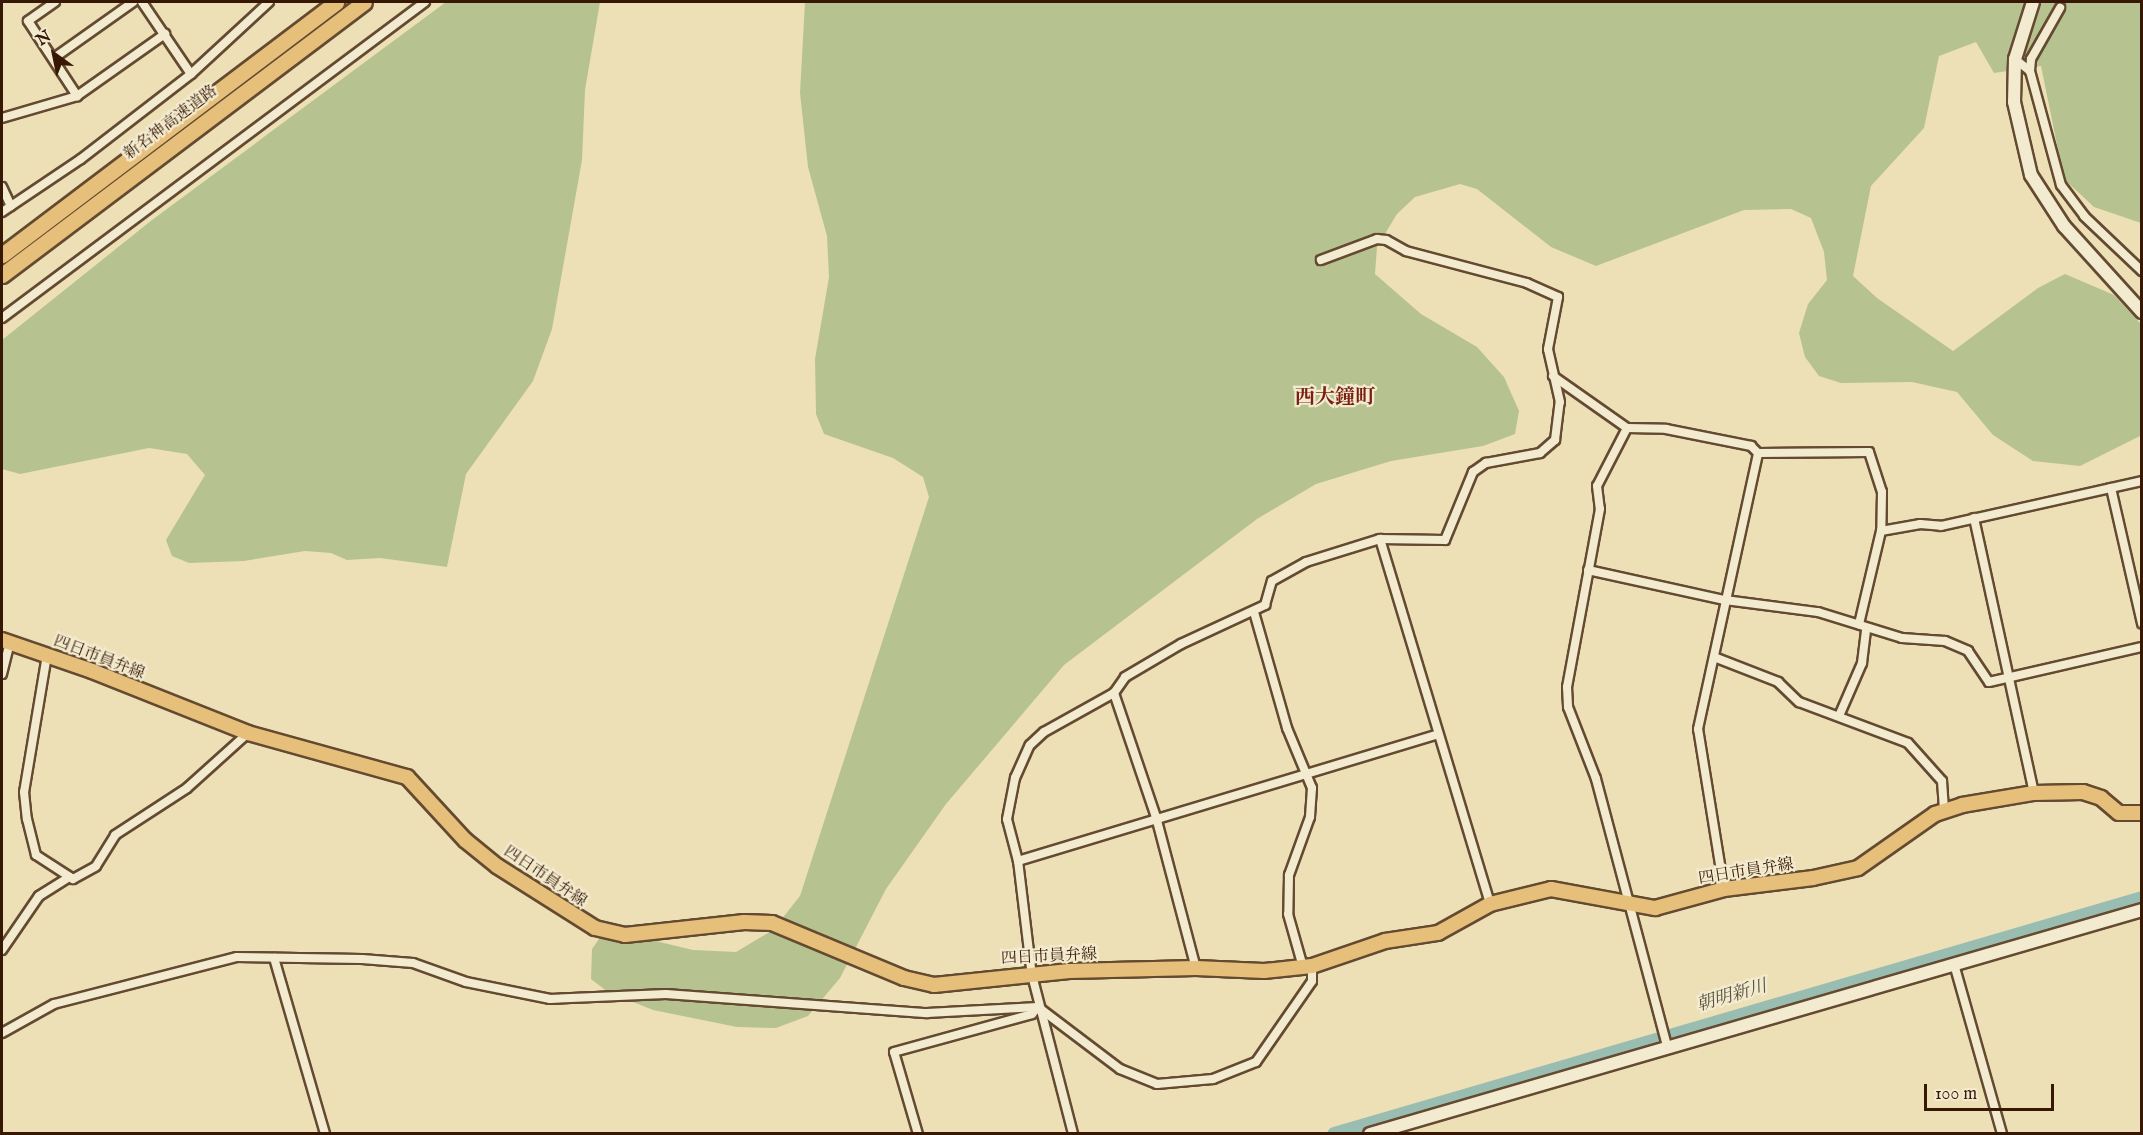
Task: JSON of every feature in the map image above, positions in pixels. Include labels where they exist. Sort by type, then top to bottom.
[{"type":"highway","name":"新名神高速道路","points":[[2,255],[336,2]]},
{"type":"highway","name":"新名神高速道路","points":[[2,274],[364,2]]},
{"type":"main road","name":"四日市員弁線","points":[[6,642],[47,655],[248,733],[407,777],[465,840],[497,866],[595,928],[625,935],[744,922],[772,923],[904,978],[934,985],[1069,971],[1196,968],[1264,971],[1307,966],[1384,940],[1438,933],[1490,904],[1551,889],[1630,906],[1670,906],[1724,889],[1813,879],[1858,868],[1944,809],[2034,793],[2083,792],[2101,798],[2119,813],[2142,813]]},
{"type":"street","points":[[55,2],[28,21],[77,96]]},
{"type":"street","points":[[54,58],[133,2]]},
{"type":"street","points":[[142,2],[191,74]]},
{"type":"street","points":[[2,212],[81,159],[191,74],[269,2]]},
{"type":"street","points":[[2,318],[425,2]]},
{"type":"street","points":[[2032,2],[2015,59],[2014,102],[2031,175],[2064,226],[2142,312]]},
{"type":"street","points":[[2060,4],[2031,59],[2030,71],[2061,185],[2084,216],[2142,272]]},
{"type":"street","points":[[2,118],[77,96],[165,34]]},
{"type":"street","points":[[2015,59],[2030,71]]},
{"type":"street","points":[[2,187],[11,206]]},
{"type":"street","points":[[1069,971],[1031,966],[1018,861],[1007,819],[1022,757],[1044,732],[1114,693],[1125,677],[1180,644],[1254,612],[1270,598],[1272,580],[1324,554],[1380,539],[1445,540],[1473,472],[1486,463],[1540,453],[1555,440],[1560,402],[1548,349],[1558,297],[1527,283],[1406,251],[1386,240],[1377,239],[1321,260]]},
{"type":"street","points":[[1554,380],[1627,428],[1666,429],[1751,446],[1758,453],[1869,452],[1882,492],[1881,531],[1862,626],[1862,663],[1839,716]]},
{"type":"street","points":[[1627,428],[1597,486],[1600,509],[1567,687],[1568,707],[1596,779],[1666,1040]]},
{"type":"street","points":[[1724,889],[1698,729],[1758,453]]},
{"type":"street","points":[[1881,531],[1974,519],[2142,481]]},
{"type":"street","points":[[2111,488],[2142,623]]},
{"type":"street","points":[[1974,519],[2034,793]]},
{"type":"street","points":[[1380,539],[1490,904]]},
{"type":"street","points":[[1588,570],[1725,600],[1818,612],[1862,626],[1960,645],[1989,682],[2142,647]]},
{"type":"street","points":[[2,1033],[54,1004],[237,957],[413,963],[466,982],[550,999],[666,994],[927,1012],[1038,1007],[1120,1069],[1157,1084],[1213,1079],[1256,1062],[1312,981],[1288,914],[1288,875],[1311,810],[1308,774],[1287,728],[1254,612]]},
{"type":"street","points":[[2,674],[6,642]]},
{"type":"street","points":[[47,655],[24,792],[36,855],[69,877]]},
{"type":"street","points":[[1714,657],[1778,682],[1799,702],[1908,743],[1942,781],[1944,809]]},
{"type":"street","points":[[1114,693],[1156,817],[1196,968]]},
{"type":"street","points":[[2,950],[39,896],[69,877],[87,873],[115,835],[187,788],[248,733]]},
{"type":"street","points":[[1018,861],[1156,817],[1438,734]]},
{"type":"street","points":[[1370,1134],[1666,1040],[1954,964],[2142,910]]},
{"type":"street","points":[[274,958],[325,1134]]},
{"type":"street","points":[[1954,964],[2002,1134]]},
{"type":"street","points":[[1033,979],[1038,1007],[1073,1134]]},
{"type":"street","points":[[918,1134],[894,1052],[1032,1014],[1038,1007]]},
{"type":"green space","points":[[446,2],[600,2],[585,90],[582,160],[552,329],[533,381],[466,474],[447,567],[380,558],[347,560],[331,553],[305,551],[244,561],[189,563],[172,556],[166,540],[205,475],[187,454],[149,448],[20,474],[2,469],[2,340],[152,220]]},
{"type":"green space","points":[[805,2],[2141,2],[2141,223],[2094,207],[2064,179],[2041,66],[1994,73],[1976,42],[1939,56],[1924,128],[1871,186],[1853,276],[1877,298],[1953,351],[2038,288],[2065,274],[2114,295],[2141,324],[2142,435],[2080,466],[2033,461],[1993,435],[1957,392],[1912,382],[1841,383],[1819,376],[1805,357],[1799,333],[1808,304],[1827,280],[1824,252],[1811,218],[1791,209],[1744,210],[1596,266],[1551,247],[1477,189],[1460,184],[1415,197],[1397,214],[1377,247],[1375,274],[1421,314],[1477,347],[1504,377],[1519,411],[1515,434],[1483,446],[1391,461],[1316,484],[1257,519],[1064,665],[946,804],[886,889],[840,978],[808,1016],[776,1028],[737,1027],[653,1010],[608,992],[591,979],[592,949],[606,929],[693,950],[736,952],[773,930],[800,896],[929,497],[923,477],[893,458],[824,434],[816,414],[815,359],[829,277],[827,236],[808,167],[800,93]]},
{"type":"waterway","name":"朝明新川","points":[[1334,1134],[2142,898]]},
{"type":"district","name":"西大鐘町","points":[[1335,397]]}]
